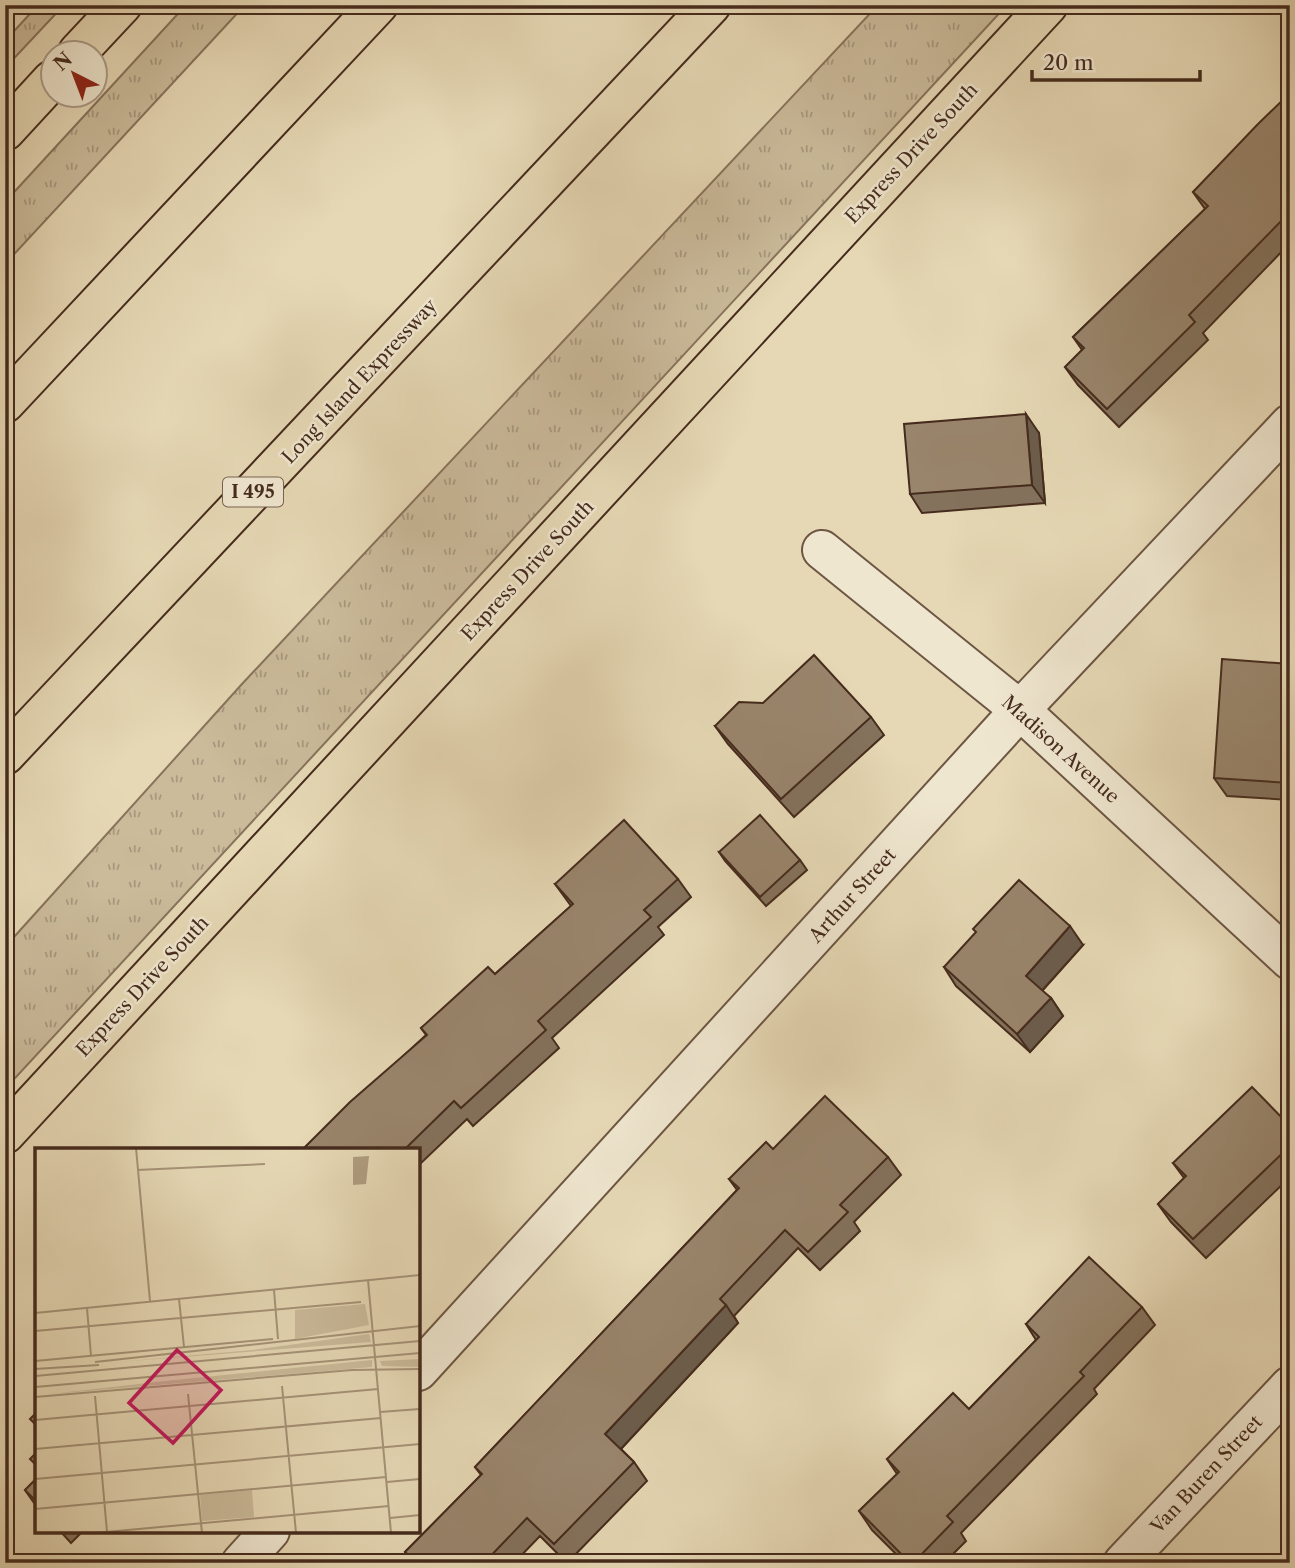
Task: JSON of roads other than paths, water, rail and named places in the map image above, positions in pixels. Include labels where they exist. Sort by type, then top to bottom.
[{"type":"main road","points":[[91,38],[122,5]]},
{"type":"main road","points":[[5,403],[378,5]]},
{"type":"main road","name":"Long Island Expressway","points":[[5,755],[711,5]]},
{"type":"main road","name":"Express Drive South","points":[[5,1134],[1048,5]]},
{"type":"main road","points":[[5,131],[38,95]]},
{"type":"street","name":"Arthur Street","points":[[420,1369],[1020,710],[1290,424]]},
{"type":"street","name":"Madison Avenue","points":[[822,550],[1020,710],[1290,960]]},
{"type":"street","name":"Van Buren Street","points":[[1123,1563],[1290,1386]]},
{"type":"street","points":[[241,1563],[268,1533]]}]
